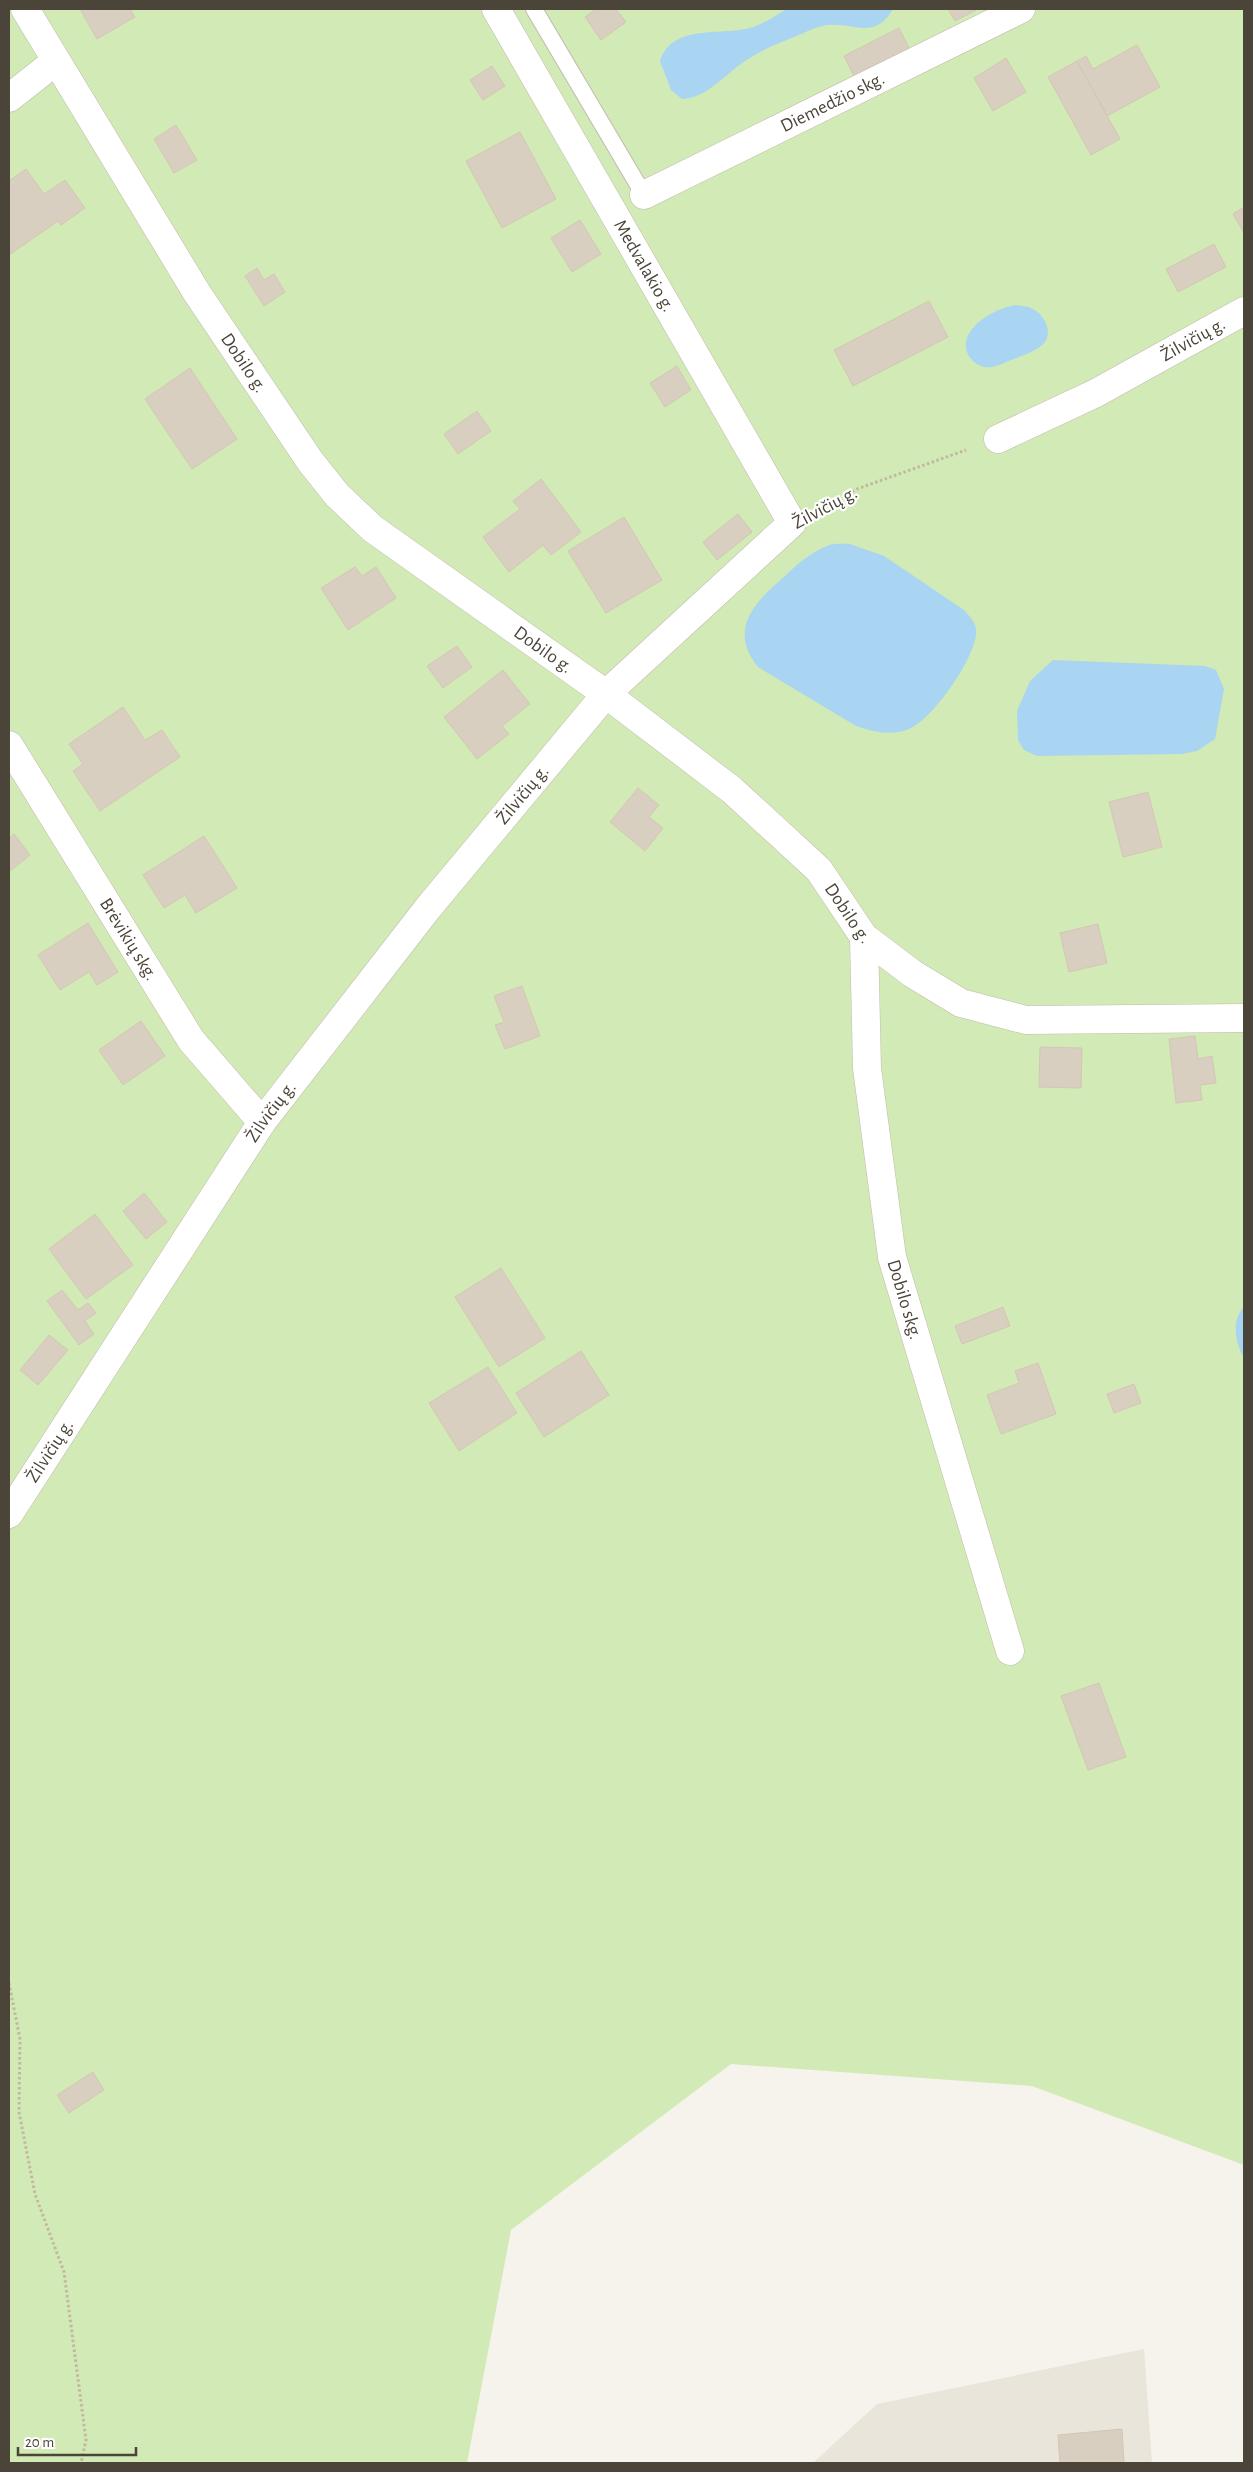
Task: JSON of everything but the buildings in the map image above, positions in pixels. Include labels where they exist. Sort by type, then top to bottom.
[{"type":"street","name":"Dobilo g.","points":[[25,9],[198,293],[310,461],[337,495],[373,529],[606,694],[732,790],[819,870],[864,937],[914,974],[961,1003],[1026,1020],[1244,1018]]},
{"type":"street","name":"Medvalakio g.","points":[[496,9],[792,523]]},
{"type":"street","name":"Diemedžio skg.","points":[[644,195],[1021,9]]},
{"type":"street","points":[[9,98],[56,61]]},
{"type":"street","name":"Žilvičių g.","points":[[998,439],[1096,393],[1244,311]]},
{"type":"street","name":"Žilvičių g.","points":[[9,1513],[262,1122],[428,908],[606,694],[792,523]]},
{"type":"street","name":"Brėvikių skg.","points":[[9,745],[191,1040],[262,1122]]},
{"type":"street","name":"Dobilo skg.","points":[[864,937],[867,1068],[892,1257],[1010,1651]]},
{"type":"lane","points":[[534,9],[644,195]]},
{"type":"path","name":"Žilvičių g.","points":[[792,523],[857,489],[998,439]]},
{"type":"path","points":[[9,1983],[20,2039],[19,2112],[35,2194],[64,2272],[86,2440],[81,2463]]},
{"type":"shaded area","points":[[1144,2349],[1152,2463],[813,2463],[877,2404]]},
{"type":"green space","points":[[9,9],[1244,9],[1244,2165],[1032,2086],[731,2064],[511,2230],[467,2463],[9,2463]]},
{"type":"water","points":[[786,9],[893,9],[886,19],[878,25],[863,28],[837,25],[824,26],[774,45],[742,63],[701,94],[682,99],[671,90],[660,61],[666,50],[674,42],[696,34],[751,28]]},
{"type":"water","points":[[1016,305],[1031,308],[1043,318],[1048,333],[1044,343],[1030,352],[995,366],[986,367],[976,363],[966,350],[967,338],[970,332],[987,316]]},
{"type":"water","points":[[850,544],[884,556],[964,610],[972,619],[976,629],[975,640],[963,668],[943,698],[922,721],[913,727],[899,732],[884,733],[856,726],[758,667],[749,653],[745,641],[748,617],[773,587],[799,563],[815,552],[830,545]]},
{"type":"water","points":[[1053,660],[1205,666],[1216,670],[1224,689],[1215,739],[1197,751],[1182,754],[1037,756],[1024,750],[1018,740],[1017,711],[1030,681]]},
{"type":"water","points":[[1244,1307],[1244,1358],[1238,1346],[1236,1325],[1237,1318]]}]
